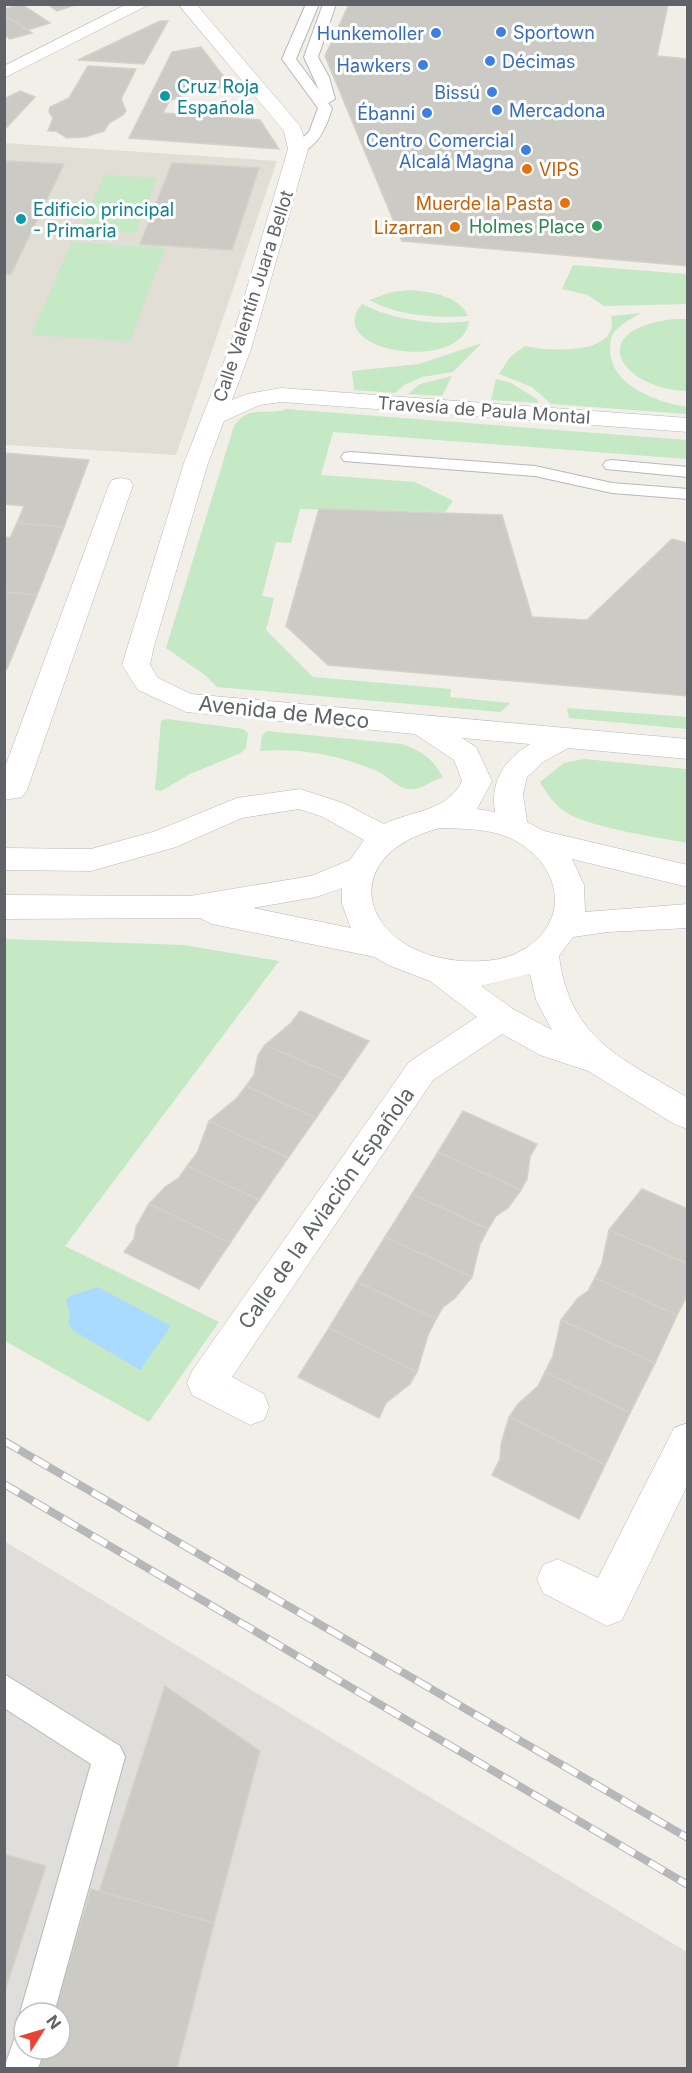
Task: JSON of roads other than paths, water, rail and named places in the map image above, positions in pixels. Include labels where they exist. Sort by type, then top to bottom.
[{"type":"street","points":[[4,73],[142,4]]},
{"type":"street","points":[[186,4],[293,130],[298,149]]},
{"type":"street","name":"Calle Valentín Juara Bellot","points":[[148,684],[136,664],[140,646],[196,463],[215,416],[251,364],[298,149]]},
{"type":"street","points":[[251,364],[281,395]]},
{"type":"street","name":"Travesía de Paula Montal","points":[[215,416],[255,399],[281,395],[687,425]]},
{"type":"street","points":[[4,790],[12,790],[121,485]]},
{"type":"street","name":"Avenida de Meco","points":[[148,684],[186,703],[687,749]]},
{"type":"street","name":"Avenida de Meco","points":[[423,726],[466,754],[477,781],[467,801],[440,817]]},
{"type":"street","points":[[561,739],[528,757],[507,782],[507,806],[525,834],[561,865],[572,896],[565,927],[543,953],[514,968],[479,975],[442,973],[409,963],[382,946],[362,921],[355,894],[360,868],[370,852],[385,838],[410,825],[440,817],[478,818],[525,834],[687,876]]},
{"type":"street","points":[[4,859],[91,860],[165,839],[237,808],[300,799],[333,810],[385,838]]},
{"type":"street","points":[[4,907],[190,908],[316,886],[360,868]]},
{"type":"street","points":[[190,908],[382,946]]},
{"type":"street","points":[[565,927],[608,920],[687,916]]},
{"type":"street","points":[[543,953],[545,978],[552,1005],[566,1028],[600,1062]]},
{"type":"street","points":[[442,973],[501,1018],[552,1046],[600,1062],[687,1115]]},
{"type":"street","name":"Calle de la Aviación Española","points":[[250,1407],[206,1383],[421,1071],[501,1018]]},
{"type":"street","points":[[558,1580],[607,1605],[687,1441]]},
{"type":"lane","points":[[314,4],[289,59],[325,108]]},
{"type":"lane","points":[[298,149],[310,142],[315,134],[329,96],[311,57],[330,4]]},
{"type":"lane","points":[[350,457],[534,471],[612,488],[687,494]]},
{"type":"lane","points":[[612,465],[687,472]]},
{"type":"lane","points":[[4,1689],[109,1757],[40,2001]]},
{"type":"water","points":[[98,1287],[171,1326],[140,1370],[72,1330],[68,1322],[70,1314],[66,1300],[70,1296]]},
{"type":"railway","points":[[4,1441],[688,1838]]},
{"type":"railway","points":[[4,1484],[688,1885]]},
{"type":"place","name":"Sportown","points":[[501,32]]},
{"type":"place","name":"Hunkemoller","points":[[436,33]]},
{"type":"place","name":"Décimas","points":[[490,61]]},
{"type":"place","name":"Hawkers","points":[[423,65]]},
{"type":"place","name":"Bissú","points":[[492,92]]},
{"type":"place","name":"Cruz Roja Española","points":[[165,96]]},
{"type":"place","name":"Mercadona","points":[[497,110]]},
{"type":"place","name":"Ébanni","points":[[427,113]]},
{"type":"place","name":"Centro Comercial Alcalá Magna","points":[[526,150]]},
{"type":"place","name":"VIPS","points":[[527,169]]},
{"type":"place","name":"Muerde la Pasta","points":[[565,203]]},
{"type":"place","name":"Edificio principal - Primaria","points":[[21,219]]},
{"type":"place","name":"Holmes Place","points":[[597,226]]},
{"type":"place","name":"Lizarran","points":[[455,227]]}]
